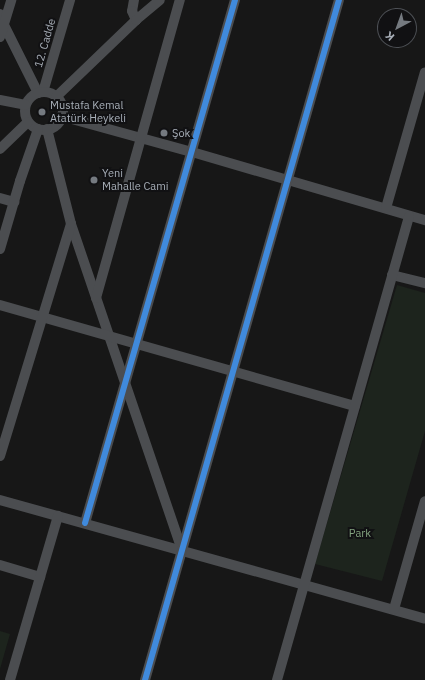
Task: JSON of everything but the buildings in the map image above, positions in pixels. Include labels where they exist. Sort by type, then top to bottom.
[{"type":"street","points":[[0,37],[11,0]]},
{"type":"street","name":"12. Cadde","points":[[40,92],[70,0]]},
{"type":"street","points":[[134,0],[132,11],[136,20]]},
{"type":"street","points":[[56,97],[136,20],[160,0]]},
{"type":"street","points":[[96,298],[180,0]]},
{"type":"street","points":[[84,523],[137,344],[235,0]]},
{"type":"street","points":[[145,680],[339,0]]},
{"type":"street","points":[[0,14],[4,25],[40,92],[56,97],[62,106],[61,116],[54,126],[43,129],[28,122],[25,111],[28,100],[40,92]]},
{"type":"street","points":[[386,208],[425,72]]},
{"type":"street","points":[[0,100],[26,105]]},
{"type":"street","points":[[61,116],[288,179],[425,220]]},
{"type":"street","points":[[0,150],[28,122]]},
{"type":"street","points":[[0,249],[14,202],[43,129]]},
{"type":"street","points":[[43,129],[71,224],[182,550]]},
{"type":"street","points":[[0,198],[14,202]]},
{"type":"street","points":[[277,680],[409,216]]},
{"type":"street","points":[[0,456],[71,224]]},
{"type":"street","points":[[392,275],[425,284]]},
{"type":"street","points":[[0,305],[355,406]]},
{"type":"street","points":[[0,500],[394,609],[425,619]]},
{"type":"street","points":[[394,609],[425,501]]},
{"type":"street","points":[[10,680],[58,516]]},
{"type":"street","points":[[0,566],[40,577]]},
{"type":"green space","name":"Park","points":[[397,285],[425,293],[425,431],[382,581],[315,564]]},
{"type":"green space","points":[[0,631],[10,634],[0,669]]},
{"type":"cycle path","points":[[85,523],[235,0]]},
{"type":"cycle path","points":[[145,680],[339,0]]},
{"type":"place","name":"Mustafa Kemal Atatürk Heykeli","points":[[42,112]]},
{"type":"place","name":"Şok","points":[[164,133]]},
{"type":"place","name":"Yeni Mahalle Cami","points":[[94,180]]}]
